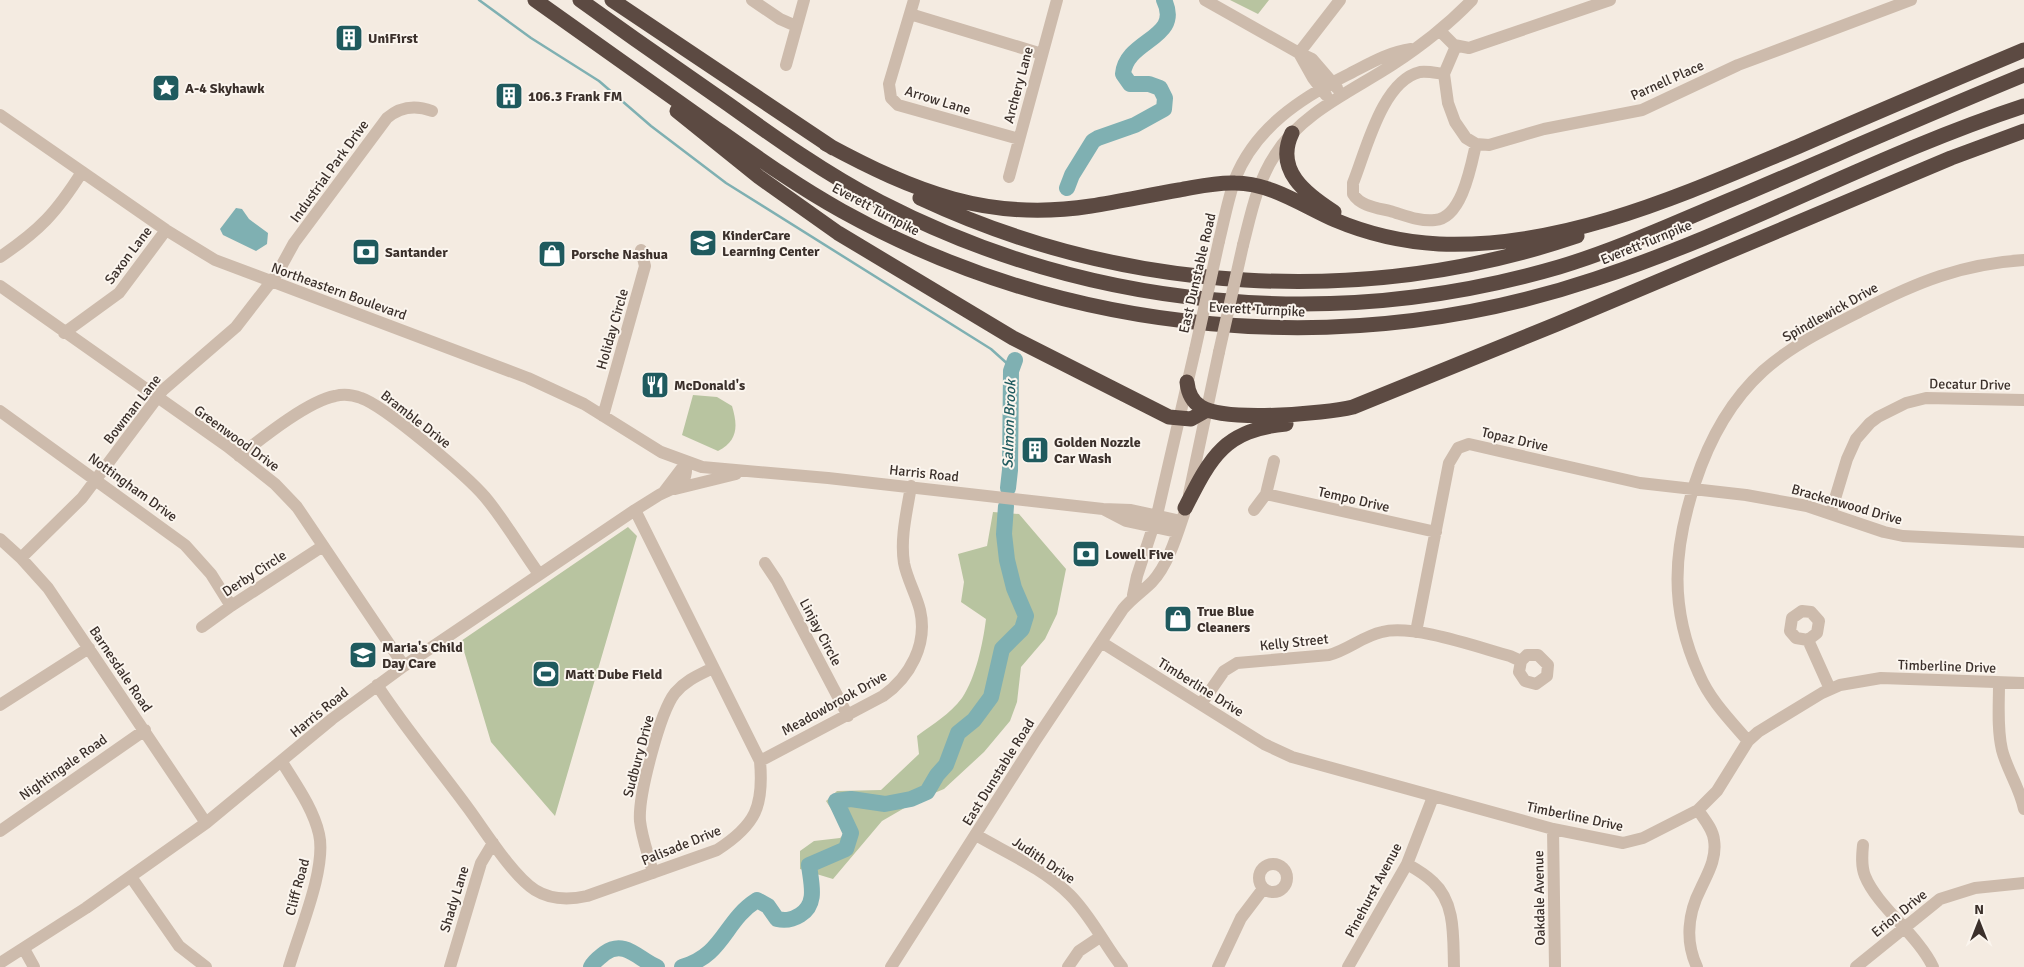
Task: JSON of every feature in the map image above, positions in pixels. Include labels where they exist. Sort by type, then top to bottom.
[{"type":"highway","name":"Everett Turnpike","points":[[535,0],[805,189],[868,225],[933,256],[1008,284],[1088,305],[1167,319],[1263,328],[1343,328],[1424,320],[1495,308],[1549,294],[1626,269],[1923,144],[2024,106]]},
{"type":"highway","name":"Everett Turnpike","points":[[580,0],[814,164],[876,200],[941,231],[1017,260],[1110,285],[1189,298],[1270,305],[1352,304],[1408,298],[1488,285],[1559,267],[1635,240],[2024,76]]},
{"type":"highway","points":[[612,0],[826,144],[917,197],[1025,240],[1122,265],[1246,280],[1351,280],[1408,275],[1462,267],[1568,239],[1674,198],[2024,50]]},
{"type":"highway","points":[[594,42],[727,153],[819,221],[1024,344],[1165,415],[1178,419],[1194,418],[1207,410]]},
{"type":"highway","points":[[1942,85],[2024,45]]},
{"type":"highway","points":[[1181,520],[1209,462],[1221,448],[1234,438],[1256,428],[1308,421],[1353,407],[1936,164],[2024,131]]},
{"type":"highway","points":[[1292,133],[1287,146],[1287,160],[1290,171],[1297,183],[1337,214],[1363,227],[1397,240]]},
{"type":"highway","points":[[826,144],[890,177],[924,191],[959,201],[1002,209],[1065,209],[1234,182],[1260,186],[1345,224],[1397,240],[1454,244],[1511,240],[1597,222],[1674,198]]},
{"type":"highway","points":[[1187,382],[1192,400],[1207,410],[1263,415],[1334,412]]},
{"type":"street","points":[[752,0],[780,19],[796,26]]},
{"type":"street","points":[[786,66],[804,0]]},
{"type":"street","name":"Arrow Lane","points":[[914,0],[889,84],[888,93],[893,101],[901,106],[1019,139]]},
{"type":"street","name":"Archery Lane","points":[[1009,177],[1057,0]]},
{"type":"street","points":[[1205,0],[1312,59],[1333,83],[1338,99]]},
{"type":"street","points":[[1299,53],[1340,0]]},
{"type":"street","name":"East Dunstable Road","points":[[891,967],[1030,748],[1101,642],[1133,596],[1155,578],[1181,520],[1243,245],[1260,186],[1273,156],[1292,133],[1338,99],[1392,65],[1440,31],[1472,0]]},
{"type":"street","points":[[1440,31],[1456,46],[1466,48],[1477,46],[1610,0]]},
{"type":"street","name":"Parnell Place","points":[[1476,144],[1492,144],[1544,129],[1642,110],[1738,65],[1911,0]]},
{"type":"street","points":[[910,14],[1042,54]]},
{"type":"street","points":[[1444,74],[1421,72],[1410,77],[1390,94],[1380,114],[1353,183],[1353,194],[1365,204],[1413,218],[1430,220],[1444,218],[1451,213],[1458,201],[1476,144],[1464,136],[1453,116],[1445,93],[1444,74],[1456,46]]},
{"type":"street","name":"East Dunstable Road","points":[[1133,596],[1137,576],[1156,521],[1218,241],[1234,182],[1250,151],[1269,128],[1286,112],[1333,83],[1386,56],[1414,48]]},
{"type":"street","points":[[1299,53],[1321,90],[1338,99]]},
{"type":"street","name":"Industrial Park Drive","points":[[269,282],[277,274],[294,243],[387,118],[408,107],[416,106],[432,111]]},
{"type":"street","name":"Northeastern Boulevard","points":[[0,115],[166,230],[215,260],[269,282],[528,378],[566,395],[661,452],[686,463]]},
{"type":"street","points":[[0,258],[39,229],[65,198],[82,172]]},
{"type":"street","name":"Saxon Lane","points":[[64,333],[119,293],[166,230]]},
{"type":"street","name":"Holiday Circle","points":[[603,416],[645,266],[641,250]]},
{"type":"street","name":"Spindlewick Drive","points":[[1748,741],[1714,701],[1703,683],[1691,654],[1680,613],[1676,572],[1683,522],[1712,437],[1728,411],[1762,372],[1785,354],[1826,329],[1930,278],[1983,264],[2024,260]]},
{"type":"street","name":"Bowman Lane","points":[[21,558],[70,512],[157,398],[175,378],[225,338],[269,282]]},
{"type":"street","name":"Greenwood Drive","points":[[0,286],[239,456],[288,496],[404,666]]},
{"type":"street","name":"Bramble Drive","points":[[239,456],[302,411],[324,400],[341,395],[361,398],[396,420],[474,486],[494,508],[539,574]]},
{"type":"street","name":"Decatur Drive","points":[[1831,512],[1856,439],[1878,417],[1906,403],[1926,398],[2024,400]]},
{"type":"street","name":"Nottingham Drive","points":[[0,411],[185,544],[211,574],[231,606]]},
{"type":"street","name":"Topaz Drive","points":[[1416,632],[1449,463],[1458,448],[1469,444],[1627,480],[1693,490]]},
{"type":"street","points":[[1254,510],[1266,494],[1274,462]]},
{"type":"street","name":"Harris Road","points":[[670,491],[686,463],[702,467],[911,486],[1103,509],[1119,519],[1181,520]]},
{"type":"street","name":"Harris Road","points":[[0,963],[131,877],[206,823],[377,685],[539,574],[636,510],[670,491],[725,478],[742,471]]},
{"type":"street","name":"Meadowbrook Drive","points":[[760,761],[848,716],[897,686],[908,674],[917,650],[921,619],[904,564],[903,550],[911,486]]},
{"type":"street","name":"Brackenwood Drive","points":[[1693,490],[1781,500],[1831,512],[1884,532],[1903,536],[2024,542]]},
{"type":"street","name":"Tempo Drive","points":[[1266,494],[1436,532]]},
{"type":"street","name":"Palisade Drive","points":[[377,685],[493,843],[524,881],[533,889],[554,898],[572,899],[587,896],[717,850],[748,827],[758,808],[761,795],[760,761],[636,510]]},
{"type":"street","name":"Barnesdale Road","points":[[0,539],[21,558],[48,588],[206,823]]},
{"type":"street","name":"Derby Circle","points":[[202,627],[323,546]]},
{"type":"street","name":"Linjay Circle","points":[[765,563],[777,581],[848,716]]},
{"type":"street","name":"Kelly Street","points":[[1201,704],[1224,671],[1237,663],[1324,656],[1339,652],[1380,632],[1392,630],[1416,632],[1510,656],[1521,661]]},
{"type":"street","points":[[1808,640],[1830,689]]},
{"type":"street","name":"Timberline Drive","points":[[1101,642],[1264,744],[1287,755],[1432,797],[1553,829],[1624,842],[1643,838],[1698,810],[1717,792],[1748,741],[1769,724],[1830,689],[1851,682],[1880,678],[1999,684],[2024,683]]},
{"type":"street","points":[[1,701],[89,648]]},
{"type":"street","name":"Sudbury Drive","points":[[653,873],[640,822],[644,783],[662,720],[674,695],[690,679],[714,668]]},
{"type":"street","points":[[1999,684],[2000,741],[2005,760],[2020,792],[2024,808]]},
{"type":"street","name":"Nightingale Road","points":[[0,830],[144,730]]},
{"type":"street","name":"Cliff Road","points":[[282,762],[312,814],[321,844],[320,864],[289,967]]},
{"type":"street","name":"Pinehurst Avenue","points":[[1348,967],[1407,864],[1432,797]]},
{"type":"street","points":[[1697,967],[1689,942],[1690,919],[1697,896],[1713,863],[1715,846],[1712,833],[1698,810]]},
{"type":"street","name":"Oakdale Avenue","points":[[1553,829],[1554,967]]},
{"type":"street","name":"Judith Drive","points":[[976,835],[1058,885],[1079,905],[1122,967]]},
{"type":"street","name":"Shady Lane","points":[[450,967],[481,863],[493,843]]},
{"type":"street","points":[[1863,845],[1862,865],[1869,883],[1906,928],[1933,967]]},
{"type":"street","points":[[1407,864],[1434,882],[1448,906],[1453,929],[1454,967]]},
{"type":"street","points":[[131,877],[179,946],[206,967]]},
{"type":"street","name":"Erion Drive","points":[[1856,967],[1931,906],[1950,895],[1974,888],[2024,883]]},
{"type":"street","points":[[1218,967],[1241,918],[1263,888]]},
{"type":"street","points":[[1068,967],[1079,951],[1100,937]]},
{"type":"street","points":[[24,949],[34,967]]},
{"type":"green space","points":[[1230,0],[1269,0],[1258,14]]},
{"type":"green space","points":[[693,395],[717,397],[732,406],[735,432],[729,443],[718,451],[682,435]]},
{"type":"green space","points":[[993,512],[1019,514],[1066,569],[1057,614],[1045,639],[1021,667],[1017,702],[1010,721],[984,752],[944,789],[920,799],[882,821],[833,879],[800,869],[800,851],[814,841],[840,838],[846,832],[826,801],[837,791],[881,790],[919,754],[917,736],[952,709],[967,690],[978,660],[986,619],[961,602],[964,582],[958,554],[987,546]]},
{"type":"green space","points":[[628,527],[637,536],[555,816],[491,742],[461,641]]},
{"type":"water","points":[[236,208],[242,209],[249,219],[268,233],[267,244],[256,251],[223,235],[220,229]]},
{"type":"waterway","points":[[479,0],[531,38],[599,81],[651,126],[726,183],[991,349],[1011,367]]},
{"type":"waterway","name":"Salmon Brook","points":[[1067,188],[1072,175],[1093,141],[1135,125],[1164,109],[1165,98],[1160,88],[1149,84],[1130,84],[1123,74],[1126,62],[1133,53],[1160,31],[1166,23],[1168,13],[1164,0]]},
{"type":"waterway","name":"Salmon Brook","points":[[1008,488],[1010,470],[1011,371],[1015,360]]},
{"type":"waterway","name":"Salmon Brook","points":[[682,967],[696,962],[707,954],[746,908],[757,900],[768,906],[777,919],[792,919],[806,910],[812,893],[809,865],[846,849],[851,833],[836,801],[851,799],[885,804],[911,799],[927,792],[937,775],[946,765],[958,733],[974,720],[991,697],[1002,649],[1022,629],[1026,616],[1014,588],[1007,560],[1004,534],[1006,506]]},
{"type":"waterway","name":"Salmon Brook","points":[[591,967],[605,953],[619,948],[632,952],[657,967]]},
{"type":"place","name":"UniFirst","points":[[349,38]]},
{"type":"place","name":"A-4 Skyhawk","points":[[166,88]]},
{"type":"place","name":"106.3 Frank FM","points":[[509,96]]},
{"type":"place","name":"KinderCare Learning Center","points":[[703,243]]},
{"type":"place","name":"Santander","points":[[366,252]]},
{"type":"place","name":"Porsche Nashua","points":[[552,254]]},
{"type":"place","name":"McDonald's","points":[[655,385]]},
{"type":"place","name":"Golden Nozzle Car Wash","points":[[1035,450]]},
{"type":"place","name":"Lowell Five","points":[[1086,554]]},
{"type":"place","name":"True Blue Cleaners","points":[[1178,619]]},
{"type":"place","name":"Maria's Child Day Care","points":[[363,655]]},
{"type":"place","name":"Matt Dube Field","points":[[546,674]]}]
